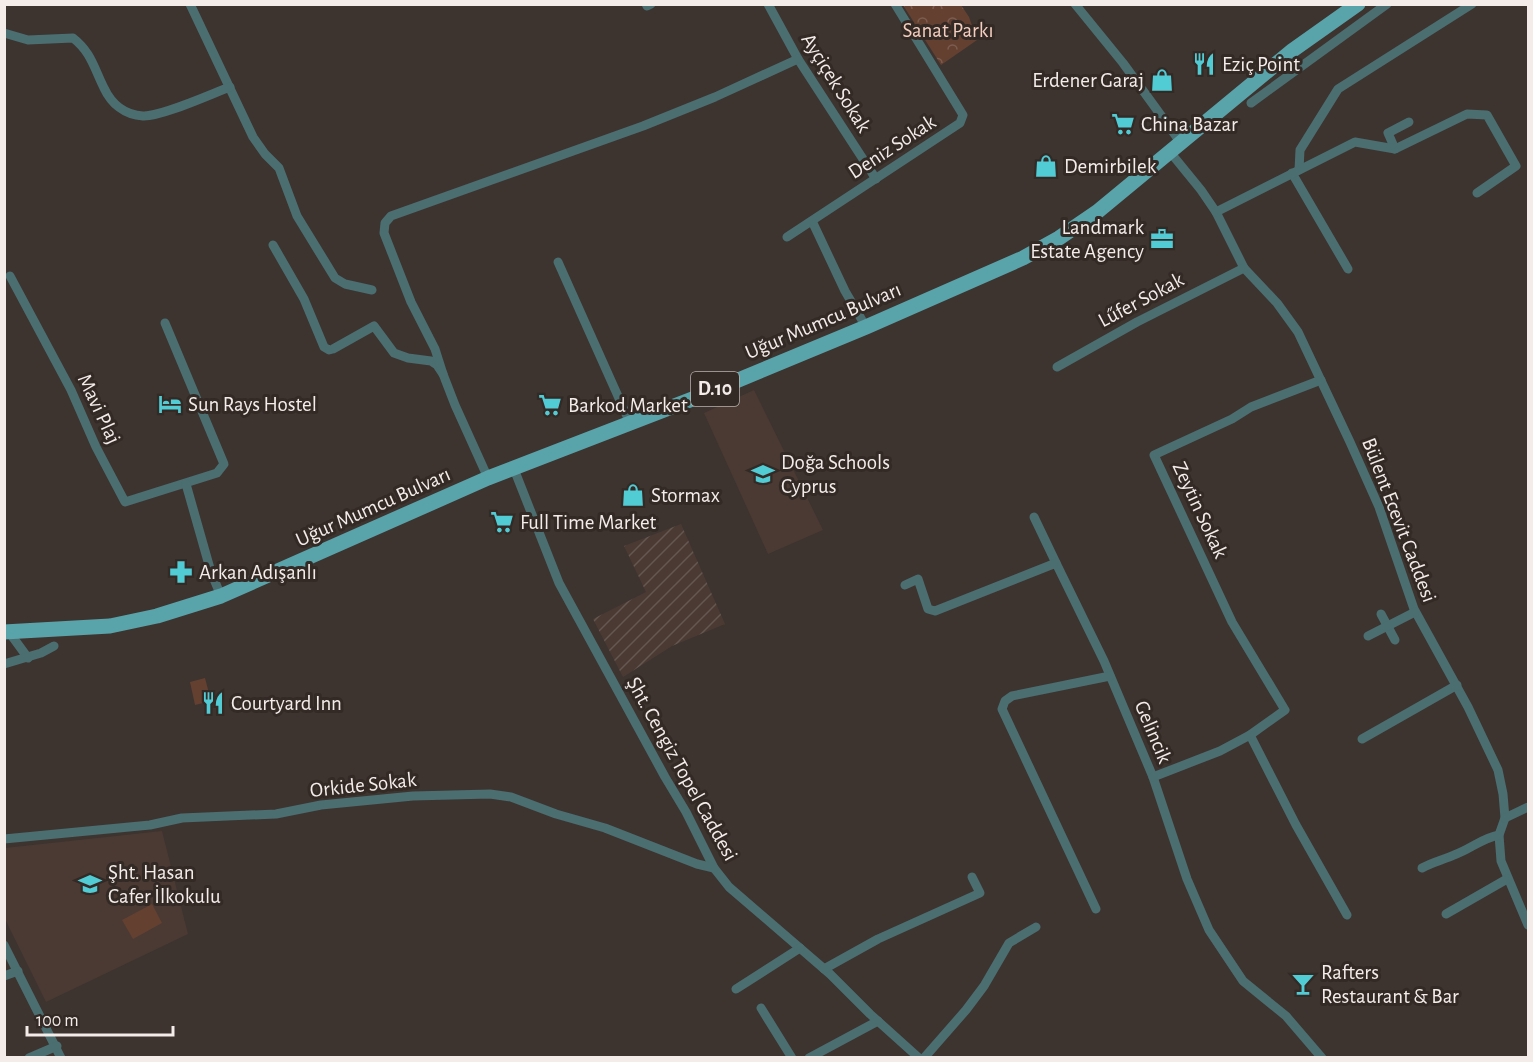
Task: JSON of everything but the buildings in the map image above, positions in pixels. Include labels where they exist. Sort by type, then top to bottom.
[{"type":"main road","name":"Uğur Mumcu Bulvarı","points":[[7,632],[110,626],[157,616],[221,596],[488,478],[866,327],[1023,258],[1059,238],[1097,212],[1293,50],[1358,4]]},
{"type":"street","points":[[190,4],[253,137],[279,168],[297,216],[335,278],[345,284],[372,290]]},
{"type":"street","points":[[646,4],[646,6],[651,4]]},
{"type":"street","name":"Ayçiçek Sokak","points":[[768,4],[798,59],[876,179]]},
{"type":"street","name":"Deniz Sokak","points":[[787,237],[960,123],[963,115],[895,4]]},
{"type":"street","name":"Bülent Ecevit Caddesi","points":[[1075,4],[1123,63],[1216,212],[1244,268],[1277,303],[1298,332],[1379,507],[1415,612],[1457,685],[1498,770],[1505,818],[1499,835],[1501,861],[1528,926]]},
{"type":"street","points":[[1251,103],[1387,4]]},
{"type":"street","points":[[1348,269],[1296,171],[1300,150],[1338,89],[1472,4]]},
{"type":"street","points":[[4,33],[28,40],[73,38],[84,47],[107,95],[115,105],[124,111],[143,116],[160,113],[230,87]]},
{"type":"street","points":[[488,478],[455,405],[435,349],[411,302],[384,233],[385,223],[391,216],[643,126],[715,97],[798,59]]},
{"type":"street","points":[[1216,212],[1355,142],[1395,149],[1467,114],[1487,115],[1516,166],[1477,193]]},
{"type":"street","points":[[1395,149],[1388,133],[1409,122]]},
{"type":"street","points":[[812,221],[845,291],[866,327]]},
{"type":"street","points":[[273,245],[304,299],[324,347],[329,350],[333,349],[374,326],[394,353],[408,358],[431,361],[443,374]]},
{"type":"street","points":[[558,262],[630,423]]},
{"type":"street","name":"Lűfer Sokak","points":[[1057,367],[1137,322],[1244,268]]},
{"type":"street","name":"Mavi Plaj","points":[[10,276],[57,362],[125,502],[186,484]]},
{"type":"street","points":[[165,323],[224,460],[222,469],[217,473],[186,484],[211,572],[221,596]]},
{"type":"street","name":"Zeytin Sokak","points":[[1250,735],[1285,710],[1232,622],[1154,455],[1232,419],[1251,407],[1321,380]]},
{"type":"street","name":"Şht. Cengiz Topel Caddesi","points":[[514,469],[560,583],[686,812],[714,868],[729,887],[824,969],[919,1058]]},
{"type":"street","name":"Gelincik","points":[[1034,517],[1094,640],[1153,777],[1187,879],[1209,930],[1243,981],[1286,1016],[1322,1058]]},
{"type":"street","points":[[905,585],[918,579],[928,609],[935,611],[1056,563]]},
{"type":"street","points":[[1368,636],[1415,612]]},
{"type":"street","points":[[1381,614],[1395,640]]},
{"type":"street","points":[[7,632],[28,658]]},
{"type":"street","points":[[4,664],[41,654],[54,645]]},
{"type":"street","points":[[1096,909],[1002,710],[1005,701],[1012,696],[1110,676]]},
{"type":"street","points":[[1362,739],[1457,685]]},
{"type":"street","points":[[1153,777],[1220,752],[1250,735],[1296,825],[1347,915]]},
{"type":"street","name":"Orkide Sokak","points":[[4,839],[150,825],[182,818],[276,814],[321,805],[413,796],[490,794],[511,797],[556,814],[605,828],[697,864],[714,868]]},
{"type":"street","points":[[1505,818],[1528,807]]},
{"type":"street","points":[[1422,868],[1454,855],[1486,837],[1499,835]]},
{"type":"street","points":[[824,969],[878,939],[980,893],[972,877]]},
{"type":"street","points":[[1446,914],[1507,879]]},
{"type":"street","points":[[924,1058],[984,986],[1008,943],[1036,927]]},
{"type":"street","points":[[4,945],[26,991],[57,1046],[61,1058]]},
{"type":"street","points":[[736,989],[800,948]]},
{"type":"street","points":[[4,976],[18,971]]},
{"type":"street","points":[[761,1008],[792,1058]]},
{"type":"street","points":[[809,1058],[878,1021]]},
{"type":"street","points":[[29,1058],[57,1046]]},
{"type":"shaded area","name":"Doğa Schools Cyprus","points":[[754,390],[823,530],[768,554],[704,413]]},
{"type":"shaded area","points":[[681,524],[725,624],[672,646],[623,677],[593,619],[646,592],[624,546]]},
{"type":"shaded area","name":"Şht. Hasan Cafer İlkokulu","points":[[162,831],[188,934],[46,1002],[5,919],[5,848]]},
{"type":"green space","name":"Sanat Parkı","points":[[903,5],[961,5],[969,17],[977,40],[941,65]]},
{"type":"green space","points":[[205,678],[211,701],[195,705],[190,682]]},
{"type":"green space","points":[[152,904],[162,923],[133,939],[122,920]]},
{"type":"place","name":"Eziç Point","points":[[1204,64]]},
{"type":"place","name":"Erdener Garaj","points":[[1162,80]]},
{"type":"place","name":"China Bazar","points":[[1123,124]]},
{"type":"place","name":"Demirbilek","points":[[1046,166]]},
{"type":"place","name":"Landmark Estate Agency","points":[[1162,239]]},
{"type":"place","name":"Sun Rays Hostel","points":[[170,404]]},
{"type":"place","name":"Barkod Market","points":[[550,405]]},
{"type":"place","name":"Doğa Schools Cyprus","points":[[763,474]]},
{"type":"place","name":"Stormax","points":[[633,495]]},
{"type":"place","name":"Full Time Market","points":[[502,522]]},
{"type":"place","name":"Arkan Adışanlı","points":[[181,572]]},
{"type":"place","name":"Courtyard Inn","points":[[213,703]]},
{"type":"place","name":"Şht. Hasan Cafer İlkokulu","points":[[90,884]]},
{"type":"place","name":"Rafters Restaurant & Bar","points":[[1303,984]]}]
